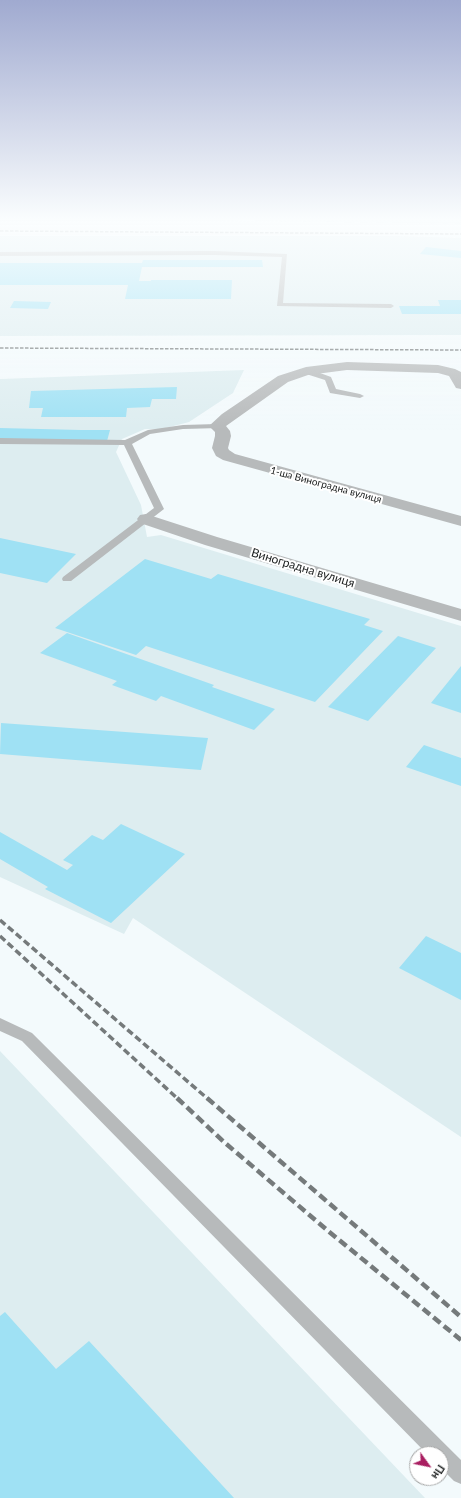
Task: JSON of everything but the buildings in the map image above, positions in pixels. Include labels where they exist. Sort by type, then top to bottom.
[{"type":"street","points":[[217,426],[227,417],[283,380],[306,371],[347,366],[438,368],[455,373],[461,385]]},
{"type":"street","name":"1-ша Виноградна вулиця","points":[[217,426],[222,431],[220,448],[222,454],[234,460],[461,521]]},
{"type":"street","name":"Виноградна вулиця","points":[[146,520],[218,543],[461,615]]},
{"type":"lane","points":[[281,290],[279,305],[391,306]]},
{"type":"lane","points":[[306,371],[328,379],[333,391],[360,396]]},
{"type":"lane","points":[[0,441],[128,442],[148,432],[183,427],[217,426]]},
{"type":"lane","points":[[67,579],[159,509],[128,442]]},
{"type":"lane","points":[[0,1024],[27,1036],[461,1474]]},
{"type":"shaded area","points":[[0,290],[461,290],[461,335],[0,336]]},
{"type":"shaded area","points":[[244,370],[233,393],[189,422],[162,429],[145,429],[122,439],[116,452],[141,505],[147,537],[161,535],[461,626],[461,1137],[133,918],[124,934],[0,877],[0,379]]},
{"type":"shaded area","points":[[0,1051],[409,1481],[409,1486],[414,1486],[425,1498],[0,1498]]},
{"type":"railway","points":[[0,348],[461,350]]},
{"type":"railway","points":[[0,920],[208,1099]]},
{"type":"railway","points":[[0,936],[178,1099]]},
{"type":"railway","points":[[177,1098],[224,1142],[327,1230],[461,1340]]},
{"type":"railway","points":[[207,1098],[461,1317]]}]
